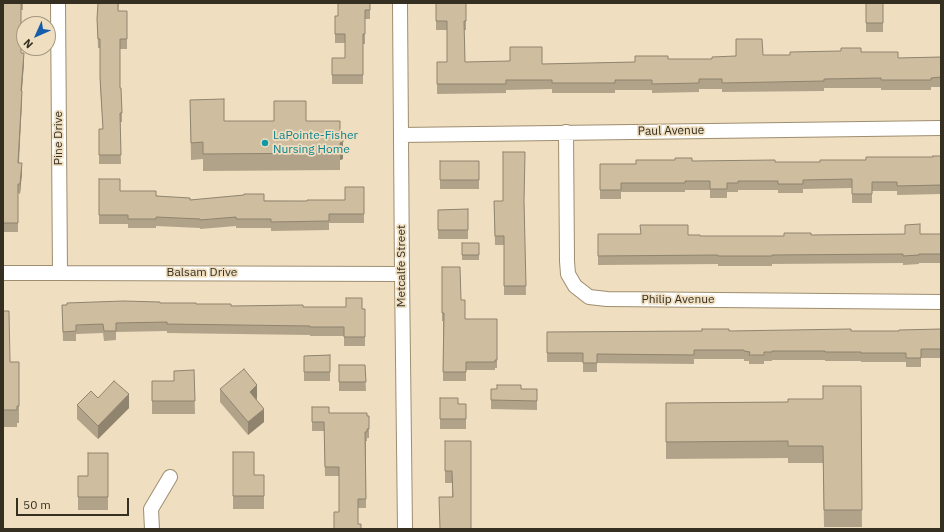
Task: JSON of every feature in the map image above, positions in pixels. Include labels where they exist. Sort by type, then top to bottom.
[{"type":"street","name":"Pine Drive","points":[[58,3],[60,273]]},
{"type":"street","name":"Metcalfe Street","points":[[400,3],[406,529]]},
{"type":"street","name":"Paul Avenue","points":[[401,135],[941,128]]},
{"type":"street","name":"Philip Avenue","points":[[566,132],[566,261],[568,274],[575,286],[589,297],[607,299],[941,302]]},
{"type":"street","name":"Balsam Drive","points":[[3,274],[402,274]]},
{"type":"street","points":[[152,529],[151,509],[170,477]]},
{"type":"building","points":[[3,3],[21,3],[21,16],[16,16],[16,56],[24,56],[18,163],[22,163],[20,184],[18,184],[18,223],[3,223]]},
{"type":"building","points":[[98,3],[118,3],[118,11],[127,11],[127,39],[120,39],[120,88],[122,113],[120,113],[121,155],[99,155],[99,129],[103,129],[100,77],[100,39],[98,39],[97,19]]},
{"type":"building","points":[[338,3],[370,3],[370,10],[365,10],[365,34],[363,34],[363,75],[332,75],[332,58],[345,58],[345,34],[335,34],[335,16],[338,16]]},
{"type":"building","points":[[436,3],[466,3],[466,21],[464,21],[465,62],[510,61],[510,47],[542,47],[542,64],[635,62],[635,56],[668,56],[668,59],[712,59],[712,57],[736,56],[736,39],[762,39],[763,55],[790,55],[790,52],[841,51],[841,48],[861,48],[861,52],[898,52],[898,58],[941,57],[941,77],[931,78],[931,80],[881,80],[881,78],[824,79],[824,81],[722,83],[722,79],[699,79],[699,83],[652,84],[652,80],[615,80],[615,83],[552,83],[552,80],[506,80],[506,84],[437,84],[437,62],[447,62],[447,21],[436,21]]},
{"type":"building","points":[[866,3],[883,3],[883,23],[866,23]]},
{"type":"building","points":[[224,99],[224,121],[274,121],[274,101],[306,101],[306,121],[340,121],[340,131],[343,133],[343,142],[340,143],[340,153],[203,154],[203,142],[191,143],[190,100]]},
{"type":"building","points":[[503,152],[525,152],[524,201],[526,286],[504,286],[504,236],[495,236],[494,201],[503,201]]},
{"type":"building","points":[[941,156],[941,185],[897,186],[897,182],[872,182],[872,194],[852,194],[852,179],[803,180],[803,184],[778,184],[778,181],[738,181],[738,183],[727,183],[727,189],[710,189],[710,181],[685,181],[685,183],[621,183],[621,190],[600,190],[600,164],[636,164],[636,160],[675,160],[675,158],[692,158],[692,161],[775,160],[775,162],[820,162],[820,160],[866,160],[866,157]]},
{"type":"building","points":[[440,161],[479,161],[479,180],[440,180]]},
{"type":"building","points":[[99,179],[120,179],[120,191],[156,191],[156,196],[190,198],[190,200],[244,194],[264,194],[264,201],[345,200],[345,187],[364,187],[364,214],[329,214],[329,221],[271,222],[271,219],[236,219],[236,217],[200,220],[156,217],[156,219],[128,219],[128,215],[99,215]]},
{"type":"building","points":[[468,209],[468,230],[438,230],[438,210]]},
{"type":"building","points":[[920,224],[920,234],[941,234],[941,254],[903,256],[903,254],[598,256],[598,234],[641,234],[640,225],[688,225],[688,235],[700,236],[784,236],[784,233],[811,233],[811,235],[905,234],[905,225]]},
{"type":"building","points":[[462,243],[479,243],[479,255],[462,255]]},
{"type":"building","points":[[442,267],[460,267],[461,300],[465,300],[465,319],[497,319],[497,360],[495,360],[495,362],[466,362],[466,372],[443,372],[444,313],[442,313]]},
{"type":"building","points":[[346,298],[362,298],[362,309],[365,309],[365,337],[344,337],[344,327],[167,324],[167,322],[116,323],[116,331],[104,331],[103,324],[76,325],[76,331],[63,332],[62,305],[67,305],[67,303],[123,301],[231,304],[231,306],[303,305],[303,307],[346,307]]},
{"type":"building","points":[[3,311],[9,311],[10,362],[19,362],[19,406],[17,406],[17,410],[3,410]]},
{"type":"building","points":[[702,329],[729,329],[729,331],[851,329],[851,331],[899,331],[941,329],[941,349],[921,349],[921,358],[906,358],[906,353],[772,351],[764,352],[764,355],[749,355],[750,352],[744,350],[694,350],[694,355],[597,354],[597,363],[583,363],[583,353],[547,353],[547,332],[702,331]]},
{"type":"building","points":[[330,355],[330,372],[304,372],[304,356]]},
{"type":"building","points":[[339,365],[365,365],[366,382],[339,382]]},
{"type":"building","points":[[244,369],[257,385],[250,392],[264,409],[248,422],[220,389]]},
{"type":"building","points":[[194,370],[195,401],[152,401],[152,381],[174,381],[174,371]]},
{"type":"building","points":[[114,381],[129,394],[98,426],[77,405],[91,391],[98,398]]},
{"type":"building","points":[[497,385],[521,385],[521,389],[537,389],[537,401],[491,400],[491,389],[497,389]]},
{"type":"building","points":[[823,386],[861,386],[862,510],[824,510],[823,446],[788,446],[788,441],[666,442],[666,403],[788,402],[788,399],[823,399]]},
{"type":"building","points":[[440,398],[458,398],[458,404],[466,404],[466,419],[440,419]]},
{"type":"building","points":[[312,407],[329,407],[329,413],[367,413],[367,416],[369,416],[369,429],[365,432],[366,499],[358,499],[358,524],[361,524],[361,529],[334,529],[334,512],[339,512],[339,467],[325,467],[324,422],[312,422]]},
{"type":"building","points":[[445,441],[471,441],[471,529],[440,529],[439,497],[453,497],[452,471],[445,471]]},
{"type":"building","points":[[233,452],[254,452],[254,475],[264,475],[264,496],[233,496]]},
{"type":"building","points":[[88,453],[108,453],[108,497],[78,497],[78,476],[88,476]]},
{"type":"place","name":"LaPointe-Fisher Nursing Home","points":[[265,143]]}]
